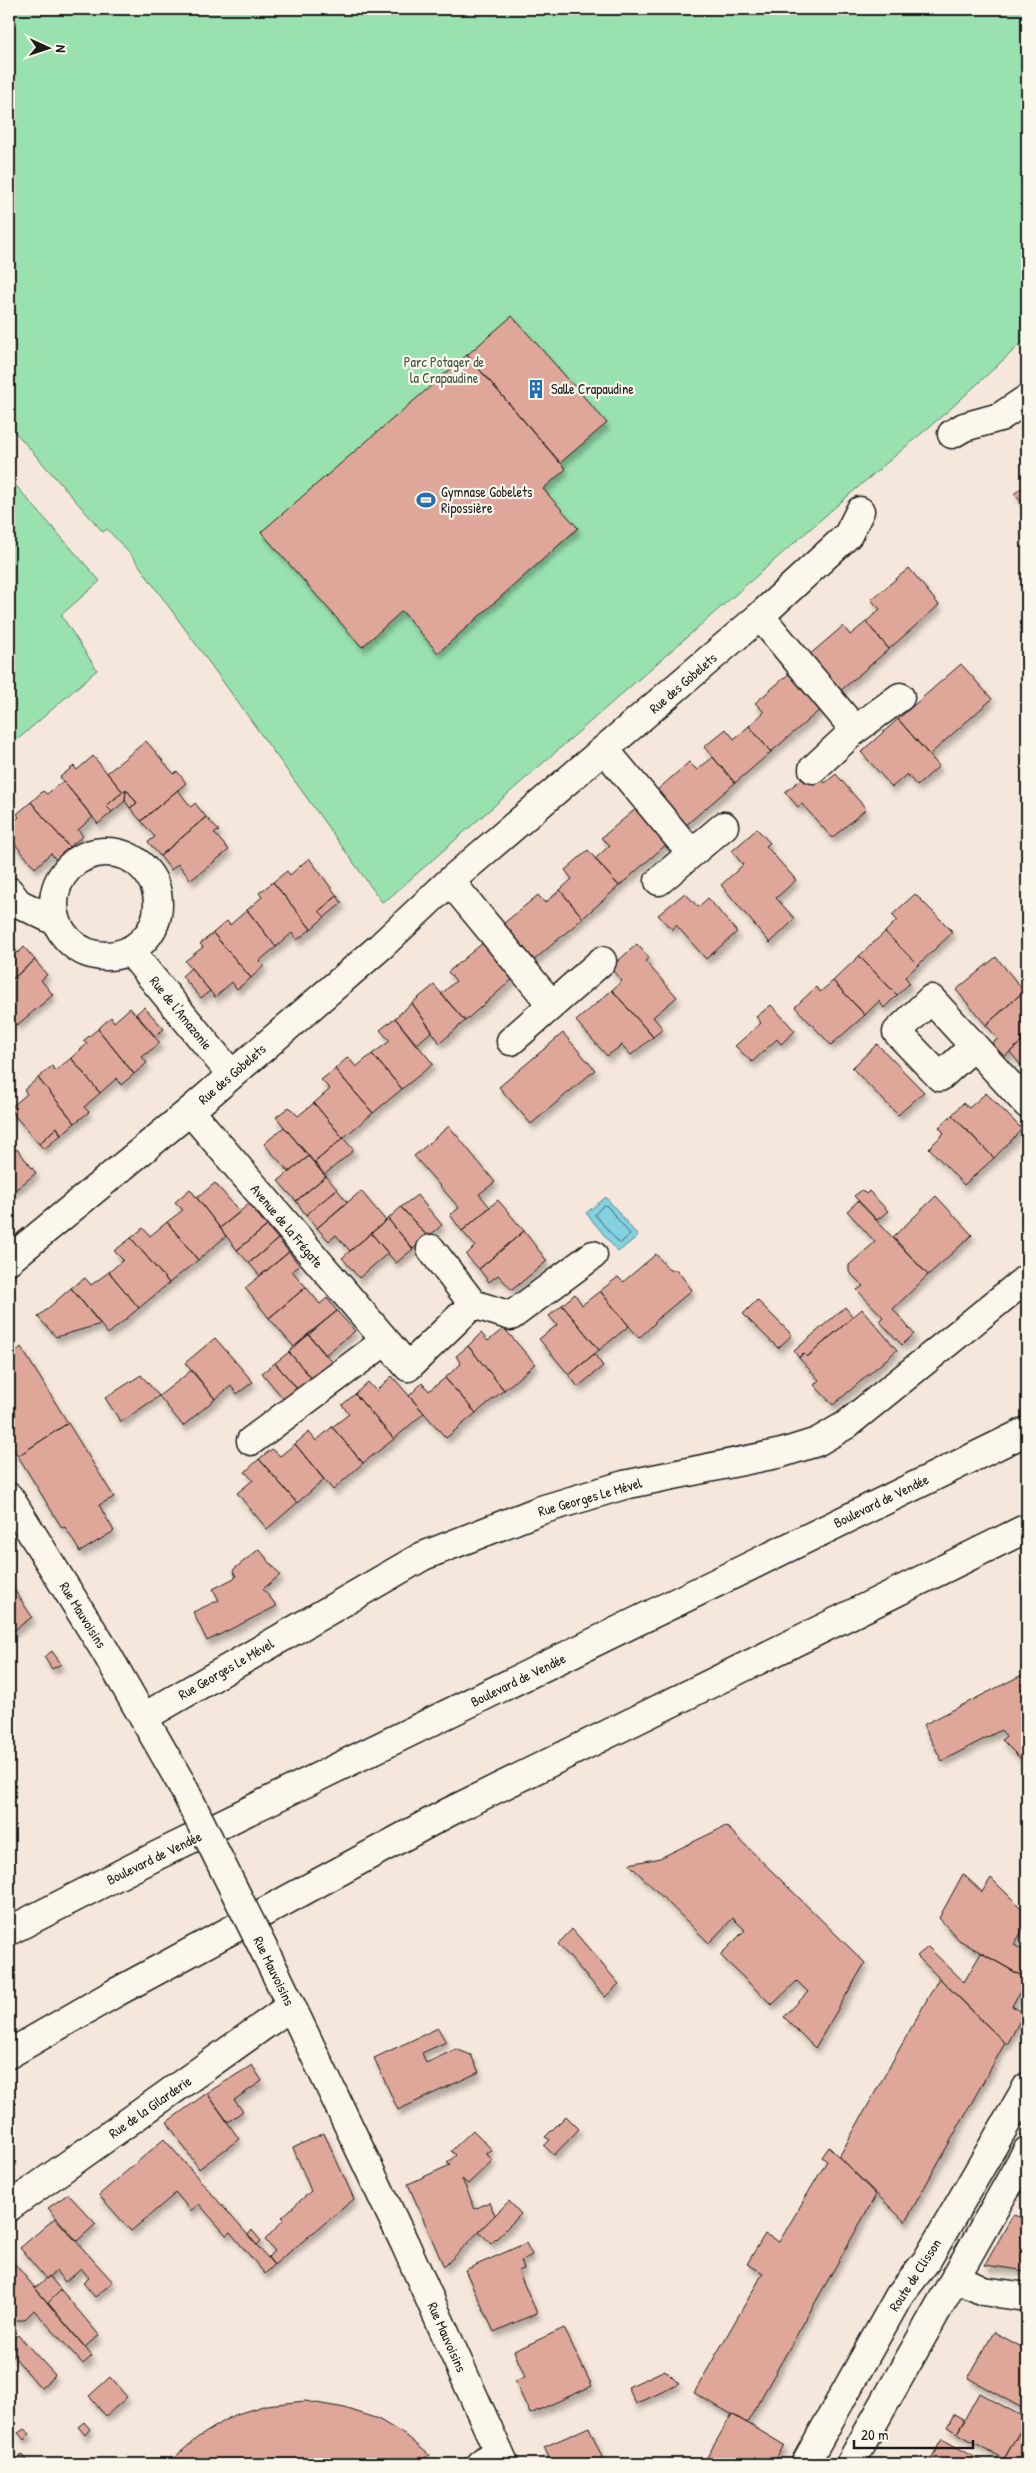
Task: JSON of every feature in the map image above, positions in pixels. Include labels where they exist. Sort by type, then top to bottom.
[{"type":"street","points":[[952,434],[964,427],[1000,417],[1027,398]]},
{"type":"street","name":"Rue des Gobelets","points":[[9,1260],[190,1111],[380,947],[450,881],[760,616],[848,535],[860,511]]},
{"type":"street","points":[[760,616],[855,730]]},
{"type":"street","points":[[813,769],[855,730],[900,697]]},
{"type":"street","points":[[605,750],[691,853]]},
{"type":"street","points":[[659,881],[724,826]]},
{"type":"street","points":[[9,891],[18,903],[55,921],[70,943],[93,955],[110,956],[130,951],[148,935],[156,918],[156,894],[151,878],[137,862],[119,853],[100,851],[82,857],[65,870],[56,894],[55,921]]},
{"type":"street","points":[[450,881],[552,1005]]},
{"type":"street","name":"Rue de l'Amazonie","points":[[130,951],[231,1074]]},
{"type":"street","points":[[511,1041],[602,962]]},
{"type":"street","points":[[973,1047],[1027,1104]]},
{"type":"street","name":"Avenue de la Frégate","points":[[190,1111],[384,1342],[408,1367],[473,1304]]},
{"type":"street","points":[[431,1249],[473,1304],[512,1316],[594,1255]]},
{"type":"street","name":"Rue Georges Le Mével","points":[[144,1717],[423,1556],[541,1510],[624,1485],[782,1453],[817,1442],[846,1425],[1027,1278]]},
{"type":"street","points":[[252,1441],[384,1342]]},
{"type":"street","name":"Boulevard de Vendée","points":[[9,1931],[156,1856],[1027,1431]]},
{"type":"street","name":"Rue Mauvoisins","points":[[9,1497],[104,1649],[181,1783],[275,1972],[405,2244],[494,2459]]},
{"type":"street","points":[[9,2054],[115,1993],[449,1812],[1027,1528]]},
{"type":"street","name":"Rue de la Gilarderie","points":[[9,2208],[291,2006]]},
{"type":"street","name":"Route de Clisson","points":[[805,2464],[899,2296],[927,2260],[1027,2087]]},
{"type":"street","points":[[850,2464],[1027,2151]]},
{"type":"street","points":[[927,2260],[956,2278],[983,2291],[1027,2297]]},
{"type":"green space","name":"Parc Potager de la Crapaudine","points":[[9,9],[1027,9],[1027,338],[948,411],[850,494],[389,898],[382,902],[133,557],[107,529],[103,532],[9,425]]},
{"type":"green space","points":[[9,478],[100,581],[61,615],[97,670],[9,747]]},
{"type":"water","points":[[606,1197],[638,1236],[618,1252],[586,1213]]},
{"type":"building","name":"Salle Crapaudine","points":[[512,316],[607,423],[560,463],[467,355]]},
{"type":"building","name":"Gymnase Gobelets Ripossière","points":[[467,355],[566,469],[543,489],[578,528],[438,653],[402,611],[362,647],[261,532]]},
{"type":"building","points":[[1027,483],[1027,508],[1014,494]]},
{"type":"building","points":[[909,568],[939,605],[889,649],[866,622],[880,609],[871,600]]},
{"type":"building","points":[[866,622],[889,649],[839,692],[808,656],[843,626],[850,635]]},
{"type":"building","points":[[961,664],[992,699],[929,755],[898,719]]},
{"type":"building","points":[[791,672],[822,708],[771,752],[749,726],[764,712],[755,703]]},
{"type":"building","points":[[898,719],[939,766],[917,786],[907,774],[892,787],[861,752]]},
{"type":"building","points":[[749,726],[771,752],[735,783],[704,747],[726,729],[734,739]]},
{"type":"building","points":[[146,741],[174,774],[177,771],[186,783],[141,821],[130,808],[137,803],[126,789],[123,792],[107,773]]},
{"type":"building","points":[[93,756],[123,792],[106,806],[112,812],[98,824],[60,777],[74,766],[77,770]]},
{"type":"building","points":[[713,757],[735,783],[685,826],[655,792],[689,762],[697,770]]},
{"type":"building","points":[[813,770],[825,783],[836,774],[866,809],[832,838],[802,804],[798,807],[785,792]]},
{"type":"building","points":[[63,781],[93,817],[78,830],[83,836],[69,847],[31,802],[43,791],[47,794]]},
{"type":"building","points":[[126,789],[125,801],[112,812],[106,806]]},
{"type":"building","points":[[126,789],[137,803],[130,808],[125,801]]},
{"type":"building","points":[[178,790],[191,807],[195,803],[206,817],[160,856],[148,842],[155,837],[141,821]]},
{"type":"building","points":[[31,802],[69,847],[56,860],[51,853],[35,868],[9,837],[9,826],[19,817],[17,814]]},
{"type":"building","points":[[638,807],[669,842],[619,886],[595,859],[610,845],[601,838]]},
{"type":"building","points":[[206,817],[219,831],[214,833],[229,850],[191,880],[178,864],[171,870],[160,856]]},
{"type":"building","points":[[757,829],[770,843],[766,846],[796,880],[776,898],[795,919],[770,943],[721,885],[743,865],[732,851]]},
{"type":"building","points":[[588,850],[619,886],[583,918],[560,890],[572,879],[565,870]]},
{"type":"building","points":[[309,858],[337,896],[319,911],[325,917],[311,929],[273,882],[287,871],[290,875]]},
{"type":"building","points":[[273,882],[311,929],[297,940],[292,933],[276,947],[247,910],[262,897],[259,893]]},
{"type":"building","points":[[560,890],[583,918],[533,961],[503,924],[538,895],[545,903]]},
{"type":"building","points":[[685,893],[698,907],[708,898],[737,932],[706,959],[676,925],[672,930],[658,915]]},
{"type":"building","points":[[915,894],[953,932],[918,965],[885,932],[897,920],[892,915]]},
{"type":"building","points":[[337,896],[342,903],[325,917],[319,911]]},
{"type":"building","points":[[247,910],[276,947],[259,961],[264,966],[251,978],[213,933],[227,921],[230,925]]},
{"type":"building","points":[[885,932],[918,965],[905,977],[910,983],[897,995],[859,956]]},
{"type":"building","points":[[213,933],[251,978],[237,989],[232,982],[215,997],[185,961],[203,947],[200,944]]},
{"type":"building","points":[[9,942],[18,953],[24,947],[35,960],[9,982]]},
{"type":"building","points":[[484,942],[515,977],[465,1021],[441,994],[456,981],[448,972]]},
{"type":"building","points":[[637,944],[649,958],[645,961],[677,997],[653,1017],[663,1029],[653,1037],[612,990],[622,981],[610,968]]},
{"type":"building","points":[[859,956],[897,995],[884,1008],[879,1001],[865,1015],[833,981]]},
{"type":"building","points":[[996,957],[1024,991],[986,1025],[956,990]]},
{"type":"building","points":[[35,960],[47,975],[41,980],[53,995],[17,1025],[9,1014],[9,982]]},
{"type":"building","points":[[191,968],[210,991],[201,998],[182,976]]},
{"type":"building","points":[[833,981],[865,1015],[831,1045],[795,1007],[816,987],[820,992]]},
{"type":"building","points":[[434,985],[465,1021],[440,1043],[412,1003]]},
{"type":"building","points":[[612,990],[653,1037],[631,1055],[622,1045],[607,1056],[576,1021]]},
{"type":"building","points":[[1024,991],[1027,994],[1027,1037],[1004,1057],[992,1043],[998,1039],[986,1025]]},
{"type":"building","points":[[412,1003],[432,1031],[416,1045],[395,1018]]},
{"type":"building","points":[[771,1005],[795,1031],[781,1044],[777,1039],[752,1062],[735,1046],[761,1023],[756,1017]]},
{"type":"building","points":[[144,1007],[164,1029],[155,1036],[136,1014]]},
{"type":"building","points":[[130,1008],[160,1043],[142,1057],[147,1063],[134,1074],[98,1029],[111,1017],[114,1022]]},
{"type":"building","points":[[395,1018],[433,1064],[402,1089],[372,1054],[390,1041],[380,1030]]},
{"type":"building","points":[[98,1029],[134,1074],[121,1085],[117,1078],[100,1093],[71,1058],[87,1044],[83,1041]]},
{"type":"building","points":[[563,1033],[595,1070],[531,1124],[499,1087]]},
{"type":"building","points":[[1027,1037],[1027,1073],[1010,1052]]},
{"type":"building","points":[[877,1044],[924,1092],[898,1115],[852,1068]]},
{"type":"building","points":[[372,1054],[402,1089],[373,1113],[335,1069],[348,1057],[356,1067]]},
{"type":"building","points":[[71,1058],[100,1093],[84,1107],[89,1112],[75,1123],[38,1078],[52,1066],[55,1071]]},
{"type":"building","points":[[335,1069],[373,1113],[343,1138],[314,1103],[330,1089],[321,1080]]},
{"type":"building","points":[[38,1078],[75,1123],[61,1135],[57,1127],[39,1144],[9,1109],[27,1094],[24,1090]]},
{"type":"building","points":[[986,1093],[1022,1129],[994,1158],[952,1115],[963,1103],[969,1108]]},
{"type":"building","points":[[314,1103],[343,1138],[314,1163],[276,1117],[289,1107],[298,1116]]},
{"type":"building","points":[[952,1115],[994,1158],[964,1185],[929,1148],[944,1133],[939,1127]]},
{"type":"building","points":[[449,1126],[495,1182],[479,1194],[490,1207],[462,1231],[450,1215],[459,1208],[414,1156]]},
{"type":"building","points":[[57,1127],[61,1135],[44,1149],[39,1144]]},
{"type":"building","points":[[284,1127],[309,1156],[289,1172],[264,1144]]},
{"type":"building","points":[[343,1138],[354,1150],[324,1175],[314,1163]]},
{"type":"building","points":[[17,1149],[36,1173],[9,1195],[9,1155]]},
{"type":"building","points":[[309,1156],[326,1176],[296,1201],[278,1181]]},
{"type":"building","points":[[326,1176],[337,1189],[306,1215],[296,1201]]},
{"type":"building","points":[[215,1183],[240,1212],[220,1228],[197,1198]]},
{"type":"building","points":[[190,1189],[226,1236],[198,1260],[167,1222],[183,1210],[175,1202]]},
{"type":"building","points":[[337,1189],[347,1202],[317,1228],[306,1215]]},
{"type":"building","points":[[862,1190],[866,1194],[869,1191],[888,1211],[877,1220],[854,1196]]},
{"type":"building","points":[[361,1191],[386,1221],[350,1251],[336,1235],[329,1241],[317,1228]]},
{"type":"building","points":[[417,1195],[442,1225],[428,1237],[401,1207]]},
{"type":"building","points":[[936,1196],[972,1235],[928,1275],[893,1237]]},
{"type":"building","points":[[498,1200],[524,1231],[479,1269],[466,1255],[475,1246],[462,1231]]},
{"type":"building","points":[[858,1201],[928,1275],[893,1309],[914,1334],[902,1345],[879,1321],[883,1317],[857,1290],[863,1286],[849,1272],[849,1265],[875,1242],[847,1211]]},
{"type":"building","points":[[249,1204],[267,1226],[237,1250],[220,1228]]},
{"type":"building","points":[[401,1207],[428,1237],[413,1249],[388,1219]]},
{"type":"building","points":[[388,1219],[413,1249],[396,1263],[371,1233]]},
{"type":"building","points":[[167,1222],[198,1260],[169,1283],[131,1238],[143,1228],[150,1236]]},
{"type":"building","points":[[267,1226],[278,1239],[249,1263],[237,1250]]},
{"type":"building","points":[[524,1231],[547,1261],[512,1290],[498,1275],[489,1282],[479,1269]]},
{"type":"building","points":[[371,1233],[388,1253],[359,1278],[342,1258]]},
{"type":"building","points":[[131,1238],[169,1283],[139,1308],[109,1272],[123,1260],[114,1251]]},
{"type":"building","points":[[278,1239],[289,1252],[260,1276],[249,1263]]},
{"type":"building","points":[[289,1252],[300,1266],[292,1271],[306,1287],[269,1318],[245,1288]]},
{"type":"building","points":[[656,1254],[669,1270],[677,1270],[692,1290],[655,1321],[639,1338],[600,1291],[618,1277],[623,1282]]},
{"type":"building","points":[[109,1272],[139,1308],[108,1334],[71,1288],[85,1278],[91,1285]]},
{"type":"building","points":[[306,1287],[320,1304],[327,1298],[337,1311],[294,1347],[269,1318]]},
{"type":"building","points":[[71,1288],[101,1324],[56,1337],[38,1317]]},
{"type":"building","points":[[600,1291],[629,1326],[599,1350],[562,1305],[575,1294],[582,1305]]},
{"type":"building","points":[[757,1300],[792,1335],[778,1348],[743,1314]]},
{"type":"building","points":[[562,1305],[599,1350],[569,1375],[539,1339],[557,1325],[549,1316]]},
{"type":"building","points":[[845,1307],[853,1317],[807,1357],[803,1353],[799,1358],[794,1351]]},
{"type":"building","points":[[862,1309],[897,1350],[833,1405],[814,1385],[819,1380],[799,1358],[803,1353],[807,1357]]},
{"type":"building","points":[[337,1311],[355,1331],[325,1355],[308,1334]]},
{"type":"building","points":[[504,1328],[535,1364],[504,1390],[468,1346],[481,1333],[488,1341]]},
{"type":"building","points":[[308,1334],[334,1364],[313,1380],[289,1352]]},
{"type":"building","points":[[215,1338],[253,1382],[237,1394],[231,1386],[215,1399],[185,1363]]},
{"type":"building","points":[[468,1346],[504,1390],[476,1413],[445,1378],[461,1364],[456,1356]]},
{"type":"building","points":[[21,1347],[68,1423],[18,1456],[9,1442],[9,1358]]},
{"type":"building","points":[[289,1352],[313,1380],[300,1392],[275,1363]]},
{"type":"building","points":[[594,1354],[603,1366],[578,1387],[569,1375]]},
{"type":"building","points":[[275,1363],[300,1392],[287,1403],[262,1373]]},
{"type":"building","points":[[192,1370],[215,1399],[183,1426],[159,1396]]},
{"type":"building","points":[[141,1375],[159,1396],[121,1422],[105,1398]]},
{"type":"building","points":[[392,1376],[424,1413],[394,1439],[355,1394],[368,1382],[376,1391]]},
{"type":"building","points":[[445,1378],[476,1413],[446,1438],[409,1396],[422,1383],[429,1391]]},
{"type":"building","points":[[355,1394],[394,1439],[363,1463],[332,1427],[349,1414],[342,1405]]},
{"type":"building","points":[[68,1423],[114,1497],[99,1505],[114,1531],[80,1552],[65,1527],[62,1528],[18,1456]]},
{"type":"building","points":[[332,1427],[363,1463],[333,1490],[295,1444],[309,1432],[316,1441]]},
{"type":"building","points":[[295,1444],[324,1480],[297,1503],[259,1459],[272,1449],[280,1456]]},
{"type":"building","points":[[259,1459],[297,1503],[267,1529],[237,1493],[253,1480],[245,1472]]},
{"type":"building","points":[[259,1549],[280,1575],[263,1589],[277,1606],[207,1641],[193,1612],[219,1600],[213,1589],[236,1577],[233,1570]]},
{"type":"building","points":[[10,1583],[32,1617],[9,1634],[9,1585]]},
{"type":"building","points":[[52,1651],[61,1664],[52,1669],[44,1657]]},
{"type":"building","points":[[1022,1675],[1027,1680],[1027,1765],[1002,1740],[1006,1736],[1001,1730],[942,1761],[923,1725]]},
{"type":"building","points":[[726,1826],[865,1963],[815,2048],[784,2017],[808,1992],[797,1981],[772,2005],[720,1955],[745,1930],[733,1918],[709,1943],[629,1864],[660,1858]]},
{"type":"building","points":[[963,1874],[982,1892],[991,1878],[1027,1914],[1027,1923],[1014,1945],[1027,1952],[1027,1979],[959,1940],[939,1918]]},
{"type":"building","points":[[572,1929],[619,1984],[605,1997],[558,1944]]},
{"type":"building","points":[[928,1947],[964,1982],[981,1953],[1027,1979],[1012,2006],[1024,2013],[1007,2045],[917,1956]]},
{"type":"building","points":[[939,1978],[1005,2043],[905,2222],[839,2157]]},
{"type":"building","points":[[438,2028],[446,2042],[422,2053],[426,2063],[456,2049],[471,2055],[479,2072],[398,2110],[374,2058]]},
{"type":"building","points":[[252,2065],[262,2081],[234,2100],[243,2111],[228,2122],[207,2093]]},
{"type":"building","points":[[207,2093],[239,2139],[199,2169],[167,2122]]},
{"type":"building","points":[[566,2116],[579,2129],[554,2155],[544,2146],[550,2140],[545,2137]]},
{"type":"building","points":[[473,2130],[492,2150],[485,2153],[493,2160],[468,2184],[462,2179],[475,2209],[489,2202],[495,2215],[444,2267],[408,2184],[450,2165],[447,2163],[456,2155],[451,2151]]},
{"type":"building","points":[[324,2133],[354,2199],[274,2265],[268,2257],[275,2251],[265,2240],[284,2219],[282,2217],[311,2191],[293,2148]]},
{"type":"building","points":[[164,2139],[274,2265],[265,2274],[230,2232],[226,2235],[199,2204],[191,2211],[176,2193],[131,2231],[99,2195]]},
{"type":"building","points":[[829,2147],[876,2195],[747,2423],[694,2393],[763,2273],[747,2264],[765,2234],[779,2242],[827,2161],[822,2157]]},
{"type":"building","points":[[68,2194],[96,2224],[77,2241],[48,2208]]},
{"type":"building","points":[[509,2201],[521,2214],[491,2244],[479,2231]]},
{"type":"building","points":[[1013,2215],[1027,2219],[1027,2271],[985,2265]]},
{"type":"building","points":[[55,2218],[113,2282],[95,2297],[83,2283],[89,2278],[81,2268],[65,2282],[56,2271],[46,2279],[20,2248]]},
{"type":"building","points":[[252,2230],[261,2241],[257,2245],[248,2235]]},
{"type":"building","points":[[526,2243],[532,2255],[521,2261],[524,2269],[518,2271],[537,2313],[494,2332],[465,2270]]},
{"type":"building","points":[[9,2257],[92,2356],[83,2364],[34,2310],[24,2320],[17,2320],[9,2314]]},
{"type":"building","points":[[49,2276],[61,2290],[48,2303],[35,2288]]},
{"type":"building","points":[[61,2290],[99,2335],[85,2347],[48,2303]]},
{"type":"building","points":[[564,2328],[592,2386],[530,2414],[515,2381],[525,2377],[514,2351]]},
{"type":"building","points":[[994,2332],[1027,2350],[1027,2411],[968,2378]]},
{"type":"building","points":[[18,2335],[55,2375],[41,2388],[9,2351],[9,2342]]},
{"type":"building","points":[[665,2370],[679,2384],[636,2404],[628,2387]]},
{"type":"building","points":[[110,2377],[127,2397],[106,2416],[89,2396]]},
{"type":"building","points":[[979,2393],[1027,2419],[1004,2459],[957,2433]]},
{"type":"building","points":[[305,2401],[345,2408],[378,2419],[408,2437],[429,2455],[418,2464],[167,2464],[197,2438],[234,2415],[266,2405]]},
{"type":"building","points":[[732,2414],[784,2445],[773,2464],[703,2464]]},
{"type":"building","points":[[954,2414],[965,2420],[957,2433],[947,2427]]},
{"type":"building","points":[[1027,2419],[1027,2460],[1025,2464],[1014,2464],[1004,2459]]},
{"type":"building","points":[[84,2422],[90,2429],[85,2435],[78,2427]]},
{"type":"building","points":[[589,2427],[605,2464],[552,2464],[544,2447]]},
{"type":"building","points":[[24,2429],[30,2434],[24,2440],[18,2433]]},
{"type":"building","points":[[942,2439],[987,2464],[928,2464]]},
{"type":"building","points":[[22,2454],[30,2464],[10,2464]]},
{"type":"place","name":"Salle Crapaudine","points":[[536,389]]},
{"type":"place","name":"Gymnase Gobelets Ripossière","points":[[426,500]]}]
